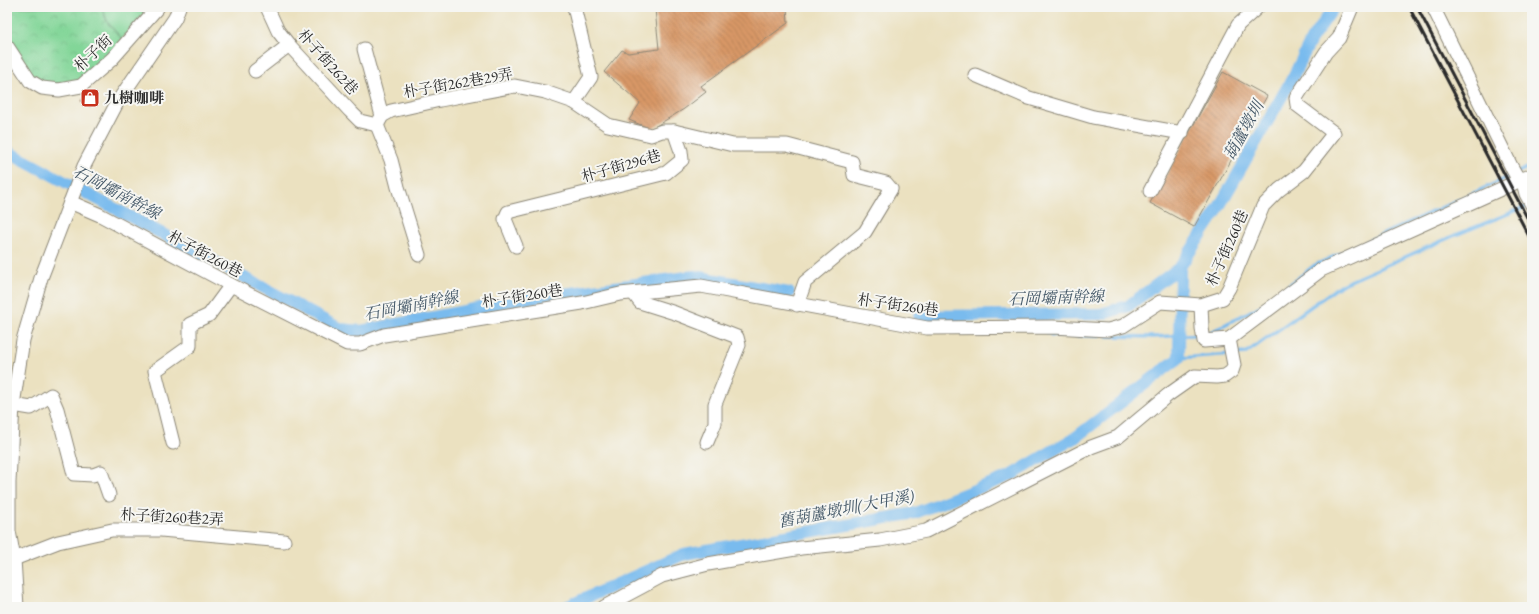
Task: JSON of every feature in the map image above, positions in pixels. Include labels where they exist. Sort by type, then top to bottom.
[{"type":"street","name":"朴子街","points":[[7,46],[30,81],[42,88],[59,90],[81,86],[112,59],[158,7]]},
{"type":"street","points":[[17,607],[14,559],[10,531],[8,482],[13,405],[23,340],[41,278],[80,176],[118,101],[175,18],[179,7]]},
{"type":"street","name":"朴子街262巷","points":[[267,7],[278,30],[289,45],[360,121],[380,120]]},
{"type":"street","points":[[574,7],[591,76],[574,102]]},
{"type":"street","points":[[1150,191],[1238,25],[1258,7]]},
{"type":"street","name":"朴子街260巷","points":[[70,202],[100,215],[231,285],[347,344],[360,344],[384,335],[582,303],[620,294],[634,294],[701,286],[796,305],[927,328],[1052,327],[1108,330],[1123,326],[1160,302],[1201,305],[1223,298],[1263,206],[1279,190],[1304,171],[1334,133],[1297,105],[1296,98],[1326,52],[1339,38],[1352,7]]},
{"type":"street","points":[[1433,7],[1521,174],[1530,201]]},
{"type":"street","points":[[255,71],[289,45]]},
{"type":"street","points":[[364,49],[380,120],[398,187],[419,255]]},
{"type":"street","points":[[975,75],[1029,98],[1093,117],[1182,133]]},
{"type":"street","name":"朴子街262巷29弄","points":[[380,120],[391,111],[515,86],[545,92],[574,102]]},
{"type":"street","name":"朴子街296巷","points":[[516,246],[505,219],[508,212],[666,172],[682,160],[682,151],[674,131],[662,131],[651,135],[608,125],[574,102]]},
{"type":"street","points":[[674,131],[733,145],[787,145],[852,162],[854,175],[886,183],[891,189],[865,232],[806,282],[796,305]]},
{"type":"street","points":[[1201,305],[1204,341],[1229,339],[1321,270],[1521,174]]},
{"type":"street","points":[[173,443],[155,371],[190,346],[190,324],[210,315],[231,285]]},
{"type":"street","points":[[634,294],[640,302],[676,313],[737,337],[738,345],[714,404],[715,424],[707,442]]},
{"type":"street","points":[[604,607],[662,576],[708,564],[801,548],[880,540],[926,531],[1091,446],[1118,437],[1168,395],[1195,376],[1225,376],[1232,371],[1234,366],[1229,339]]},
{"type":"street","points":[[13,405],[31,408],[51,395],[57,409],[74,474],[93,475],[101,472],[109,495]]},
{"type":"street","name":"朴子街260巷2弄","points":[[14,559],[58,542],[112,530],[161,530],[284,541]]},
{"type":"green space","points":[[7,7],[101,7],[108,23],[122,39],[100,66],[86,77],[72,84],[43,84],[33,78],[8,42]]},
{"type":"green space","points":[[102,7],[150,7],[122,39],[108,23]]},
{"type":"building","points":[[644,7],[787,7],[788,23],[701,86],[706,92],[684,109],[651,129],[629,120],[640,103],[604,72],[622,50],[628,53],[659,49],[655,9],[644,10]]},
{"type":"building","points":[[1223,72],[1267,96],[1194,227],[1150,203]]},
{"type":"building","points":[[88,92],[96,98],[90,107],[81,101]]},
{"type":"waterway","name":"葫蘆墩圳","points":[[919,316],[1101,314],[1128,306],[1180,267],[1215,214],[1293,77],[1311,40],[1334,7]]},
{"type":"waterway","name":"石岡壩南幹線","points":[[7,151],[341,329],[361,331],[521,300],[694,276],[789,293]]},
{"type":"waterway","points":[[1518,172],[1532,166]]},
{"type":"waterway","points":[[1107,336],[1153,337],[1207,334],[1266,303],[1315,265],[1513,175]]},
{"type":"waterway","points":[[1179,358],[1246,353],[1341,285],[1453,236],[1530,205]]},
{"type":"waterway","name":"舊葫蘆墩圳(大甲溪)","points":[[566,607],[684,554],[915,513],[1010,476],[1076,437],[1179,358],[1180,267]]},
{"type":"waterway","points":[[1046,331],[1052,335],[1099,336]]},
{"type":"railway","points":[[1409,7],[1532,242]]},
{"type":"railway","points":[[1417,7],[1532,227]]},
{"type":"place","name":"九樹咖啡","points":[[90,98]]}]
